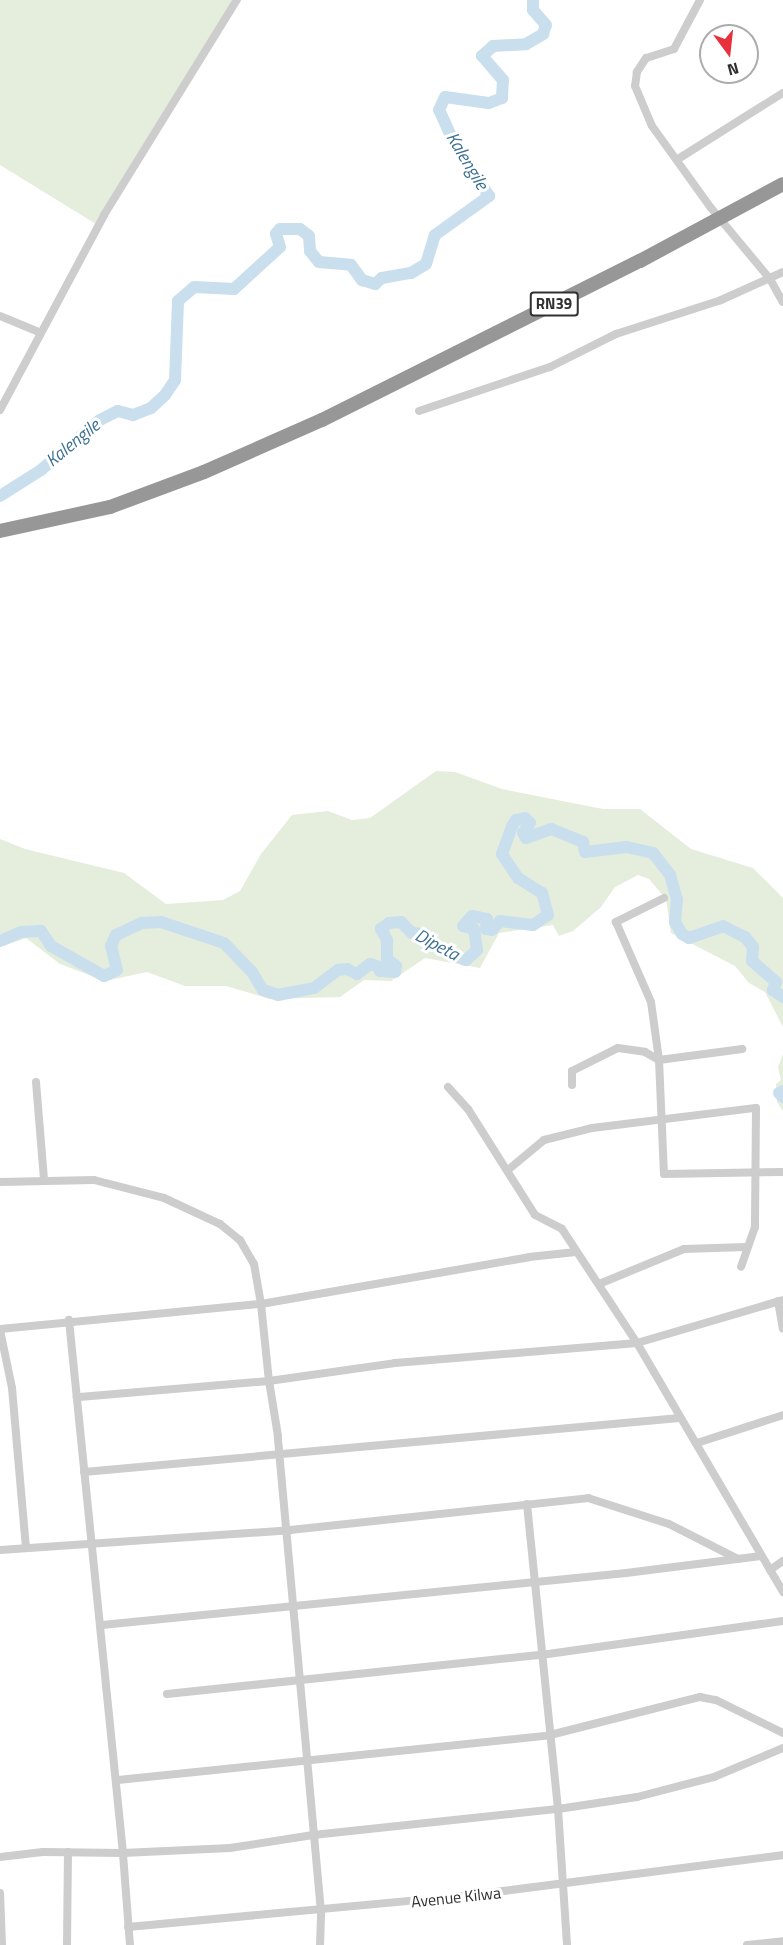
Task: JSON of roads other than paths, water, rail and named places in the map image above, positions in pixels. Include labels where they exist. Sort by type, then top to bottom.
[{"type":"highway","name":"RN39","points":[[0,531],[110,507],[204,472],[322,420],[783,184]]},
{"type":"street","points":[[0,410],[39,332],[104,215],[237,0]]},
{"type":"street","points":[[700,0],[674,49],[646,58],[637,72],[635,86],[646,115],[711,208],[721,217],[753,263],[770,279],[783,302]]},
{"type":"street","points":[[678,159],[783,93]]},
{"type":"street","points":[[419,411],[476,389],[550,367],[616,334],[721,300],[783,272]]},
{"type":"street","points":[[0,316],[39,332]]},
{"type":"street","points":[[664,898],[616,922],[651,1002],[659,1060],[658,1123],[663,1174],[783,1172]]},
{"type":"street","points":[[572,1085],[572,1071],[618,1048],[645,1052],[659,1060],[742,1048]]},
{"type":"street","points":[[36,1082],[44,1180]]},
{"type":"street","points":[[448,1087],[468,1108],[535,1215],[562,1229],[599,1284],[638,1343],[783,1592]]},
{"type":"street","points":[[508,1170],[544,1140],[592,1128],[658,1123],[756,1108],[758,1172],[754,1227],[741,1267]]},
{"type":"street","points":[[0,1182],[94,1180],[154,1196],[220,1224],[240,1240],[254,1264],[279,1453],[291,1605],[321,1912],[320,1945]]},
{"type":"street","points":[[599,1284],[684,1249],[746,1247]]},
{"type":"street","points":[[26,1547],[12,1388],[0,1330],[69,1320],[261,1304],[529,1257],[576,1252]]},
{"type":"street","points":[[77,1396],[269,1381],[395,1363],[638,1343],[780,1300],[783,1329]]},
{"type":"street","points":[[69,1320],[91,1546],[102,1626],[107,1708],[118,1780],[130,1945]]},
{"type":"street","points":[[697,1443],[783,1415]]},
{"type":"street","points":[[84,1472],[680,1418]]},
{"type":"street","points":[[0,1550],[26,1547],[91,1546],[285,1529],[588,1498],[669,1524],[738,1559]]},
{"type":"street","points":[[527,1504],[558,1809],[567,1945]]},
{"type":"street","points":[[102,1626],[291,1605],[534,1583],[761,1556]]},
{"type":"street","points":[[770,1570],[783,1561]]},
{"type":"street","points":[[167,1694],[541,1655],[783,1621]]},
{"type":"street","points":[[118,1780],[550,1735],[700,1697],[716,1700],[783,1733]]},
{"type":"street","points":[[0,1857],[68,1852],[123,1853],[230,1848],[313,1835],[558,1809],[637,1797],[714,1777],[783,1748]]},
{"type":"street","points":[[66,1945],[68,1852]]},
{"type":"street","name":"Avenue Kilwa","points":[[128,1927],[321,1912],[564,1885],[783,1855]]},
{"type":"street","points":[[0,1893],[2,1945]]},
{"type":"street","points":[[747,1945],[783,1941]]},
{"type":"waterway","name":"Kalengile","points":[[0,496],[41,470],[100,420],[118,411],[133,415],[151,408],[165,395],[175,380],[178,301],[194,287],[234,289],[280,247],[276,234],[280,229],[300,229],[309,236],[310,251],[319,262],[351,265],[362,280],[375,284],[382,278],[411,273],[426,264],[435,235],[489,196],[454,143],[439,110],[445,97],[489,103],[502,98],[503,80],[482,56],[493,46],[526,44],[543,34],[546,25],[533,10],[533,0]]},
{"type":"waterway","name":"Dipeta","points":[[0,941],[21,932],[41,931],[51,946],[104,976],[117,970],[111,946],[116,935],[142,923],[161,922],[224,943],[252,972],[263,990],[278,995],[314,988],[338,970],[347,969],[357,974],[370,964],[380,967],[380,971],[395,972],[396,966],[387,959],[387,940],[381,929],[389,923],[401,922],[412,933],[425,934],[441,950],[466,960],[477,950],[474,929],[463,926],[472,916],[487,919],[486,929],[492,930],[500,921],[533,925],[548,915],[542,893],[518,878],[502,854],[512,826],[516,820],[525,818],[530,823],[523,833],[526,838],[551,829],[583,842],[585,852],[627,847],[653,853],[670,875],[677,899],[675,922],[682,934],[689,938],[723,926],[745,937],[753,947],[752,961],[776,982],[773,990],[783,997]]},
{"type":"waterway","name":"Dipeta","points":[[783,1091],[779,1093],[783,1097]]}]
